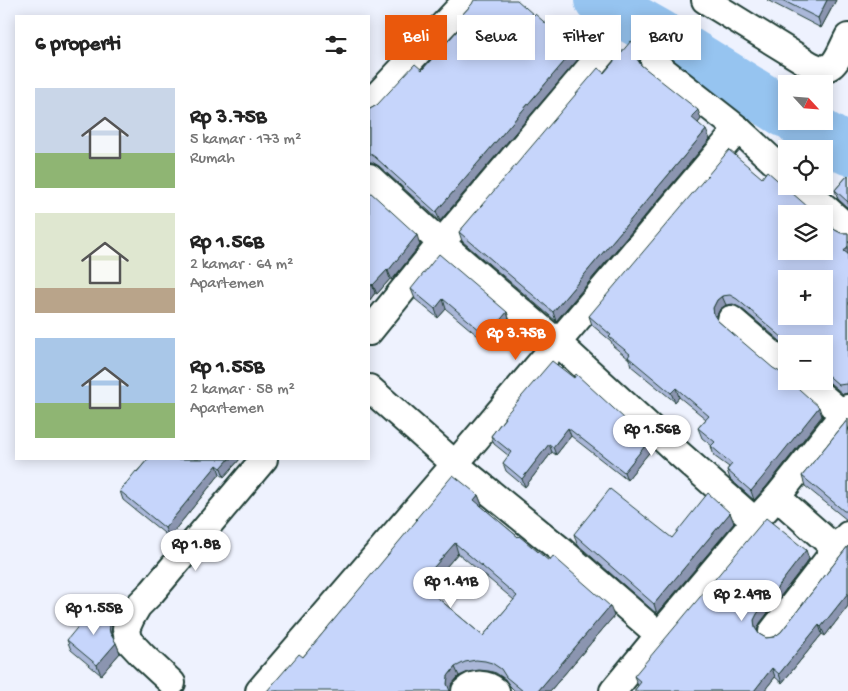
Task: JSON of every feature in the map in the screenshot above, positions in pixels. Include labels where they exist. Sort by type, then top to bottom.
[{"type":"street","points":[[370,103],[464,3]]},
{"type":"street","points":[[715,3],[809,64],[821,69],[828,68],[833,64],[848,37]]},
{"type":"street","points":[[370,331],[440,243],[596,60]]},
{"type":"street","points":[[654,63],[738,129],[778,166]]},
{"type":"street","points":[[259,691],[455,464],[738,129]]},
{"type":"street","points":[[370,178],[440,243],[558,342],[755,521]]},
{"type":"street","points":[[811,195],[848,228]]},
{"type":"street","points":[[731,319],[778,359]]},
{"type":"street","points":[[370,389],[455,464],[562,551],[659,635]]},
{"type":"street","points":[[613,691],[777,497],[846,411],[817,390]]},
{"type":"street","points":[[173,688],[128,640],[126,629],[138,606],[152,592],[263,460]]},
{"type":"street","points":[[772,632],[842,542],[777,497]]},
{"type":"street","points":[[465,691],[479,684],[486,685],[496,691]]},
{"type":"building","points":[[474,0],[517,0],[534,15],[462,15]]},
{"type":"building","points":[[782,0],[827,0],[818,18]]},
{"type":"building","points":[[535,14],[545,23],[545,60],[566,60],[436,212],[370,154],[370,109],[377,105],[415,64],[422,70],[431,60],[447,60],[447,42],[457,31],[457,60],[535,60]]},
{"type":"building","points":[[631,41],[631,60],[638,60],[641,65],[698,110],[691,117],[706,130],[553,312],[459,232],[598,68],[604,73],[615,60],[621,60],[621,53]]},
{"type":"building","points":[[729,150],[762,178],[767,171],[778,181],[778,195],[794,195],[806,205],[778,205],[778,260],[833,260],[833,228],[841,233],[848,233],[848,246],[844,251],[848,254],[848,385],[839,385],[833,380],[833,335],[779,335],[730,295],[722,296],[717,300],[713,308],[714,315],[718,321],[778,371],[778,390],[800,390],[819,407],[751,491],[727,470],[732,464],[711,446],[715,442],[698,428],[709,416],[676,388],[671,393],[628,357],[630,354],[609,337],[611,335],[589,316]]},
{"type":"building","points":[[848,175],[848,202],[835,190]]},
{"type":"building","points":[[370,192],[417,235],[388,271],[370,287]]},
{"type":"building","points":[[439,254],[507,312],[487,336],[443,299],[435,309],[411,289]]},
{"type":"building","points":[[552,361],[574,378],[576,374],[649,441],[624,472],[568,428],[553,447],[549,444],[522,479],[503,463],[511,452],[491,436],[504,417]]},
{"type":"building","points":[[848,419],[848,511],[844,511],[802,476]]},
{"type":"building","points":[[147,460],[228,460],[221,468],[217,465],[165,528],[120,491]]},
{"type":"building","points":[[453,475],[478,495],[474,500],[518,537],[549,561],[553,556],[610,606],[538,691],[523,691],[506,677],[501,669],[492,663],[476,660],[465,662],[455,667],[448,676],[447,684],[450,691],[267,691],[299,654],[303,657]],"holes":[[[455,543],[517,596],[483,636],[420,583]]]},
{"type":"building","points":[[610,489],[672,538],[708,493],[730,513],[654,604],[574,534]]},
{"type":"building","points":[[766,518],[806,550],[757,614],[754,620],[755,628],[759,634],[766,638],[774,637],[781,632],[848,546],[848,593],[779,674],[772,668],[754,691],[634,691],[641,682],[634,676]]},
{"type":"building","points":[[95,606],[108,617],[110,633],[116,643],[97,665],[67,640]]},
{"type":"waterway","points":[[599,0],[659,34],[778,108]]},
{"type":"waterway","points":[[814,130],[848,150]]}]
